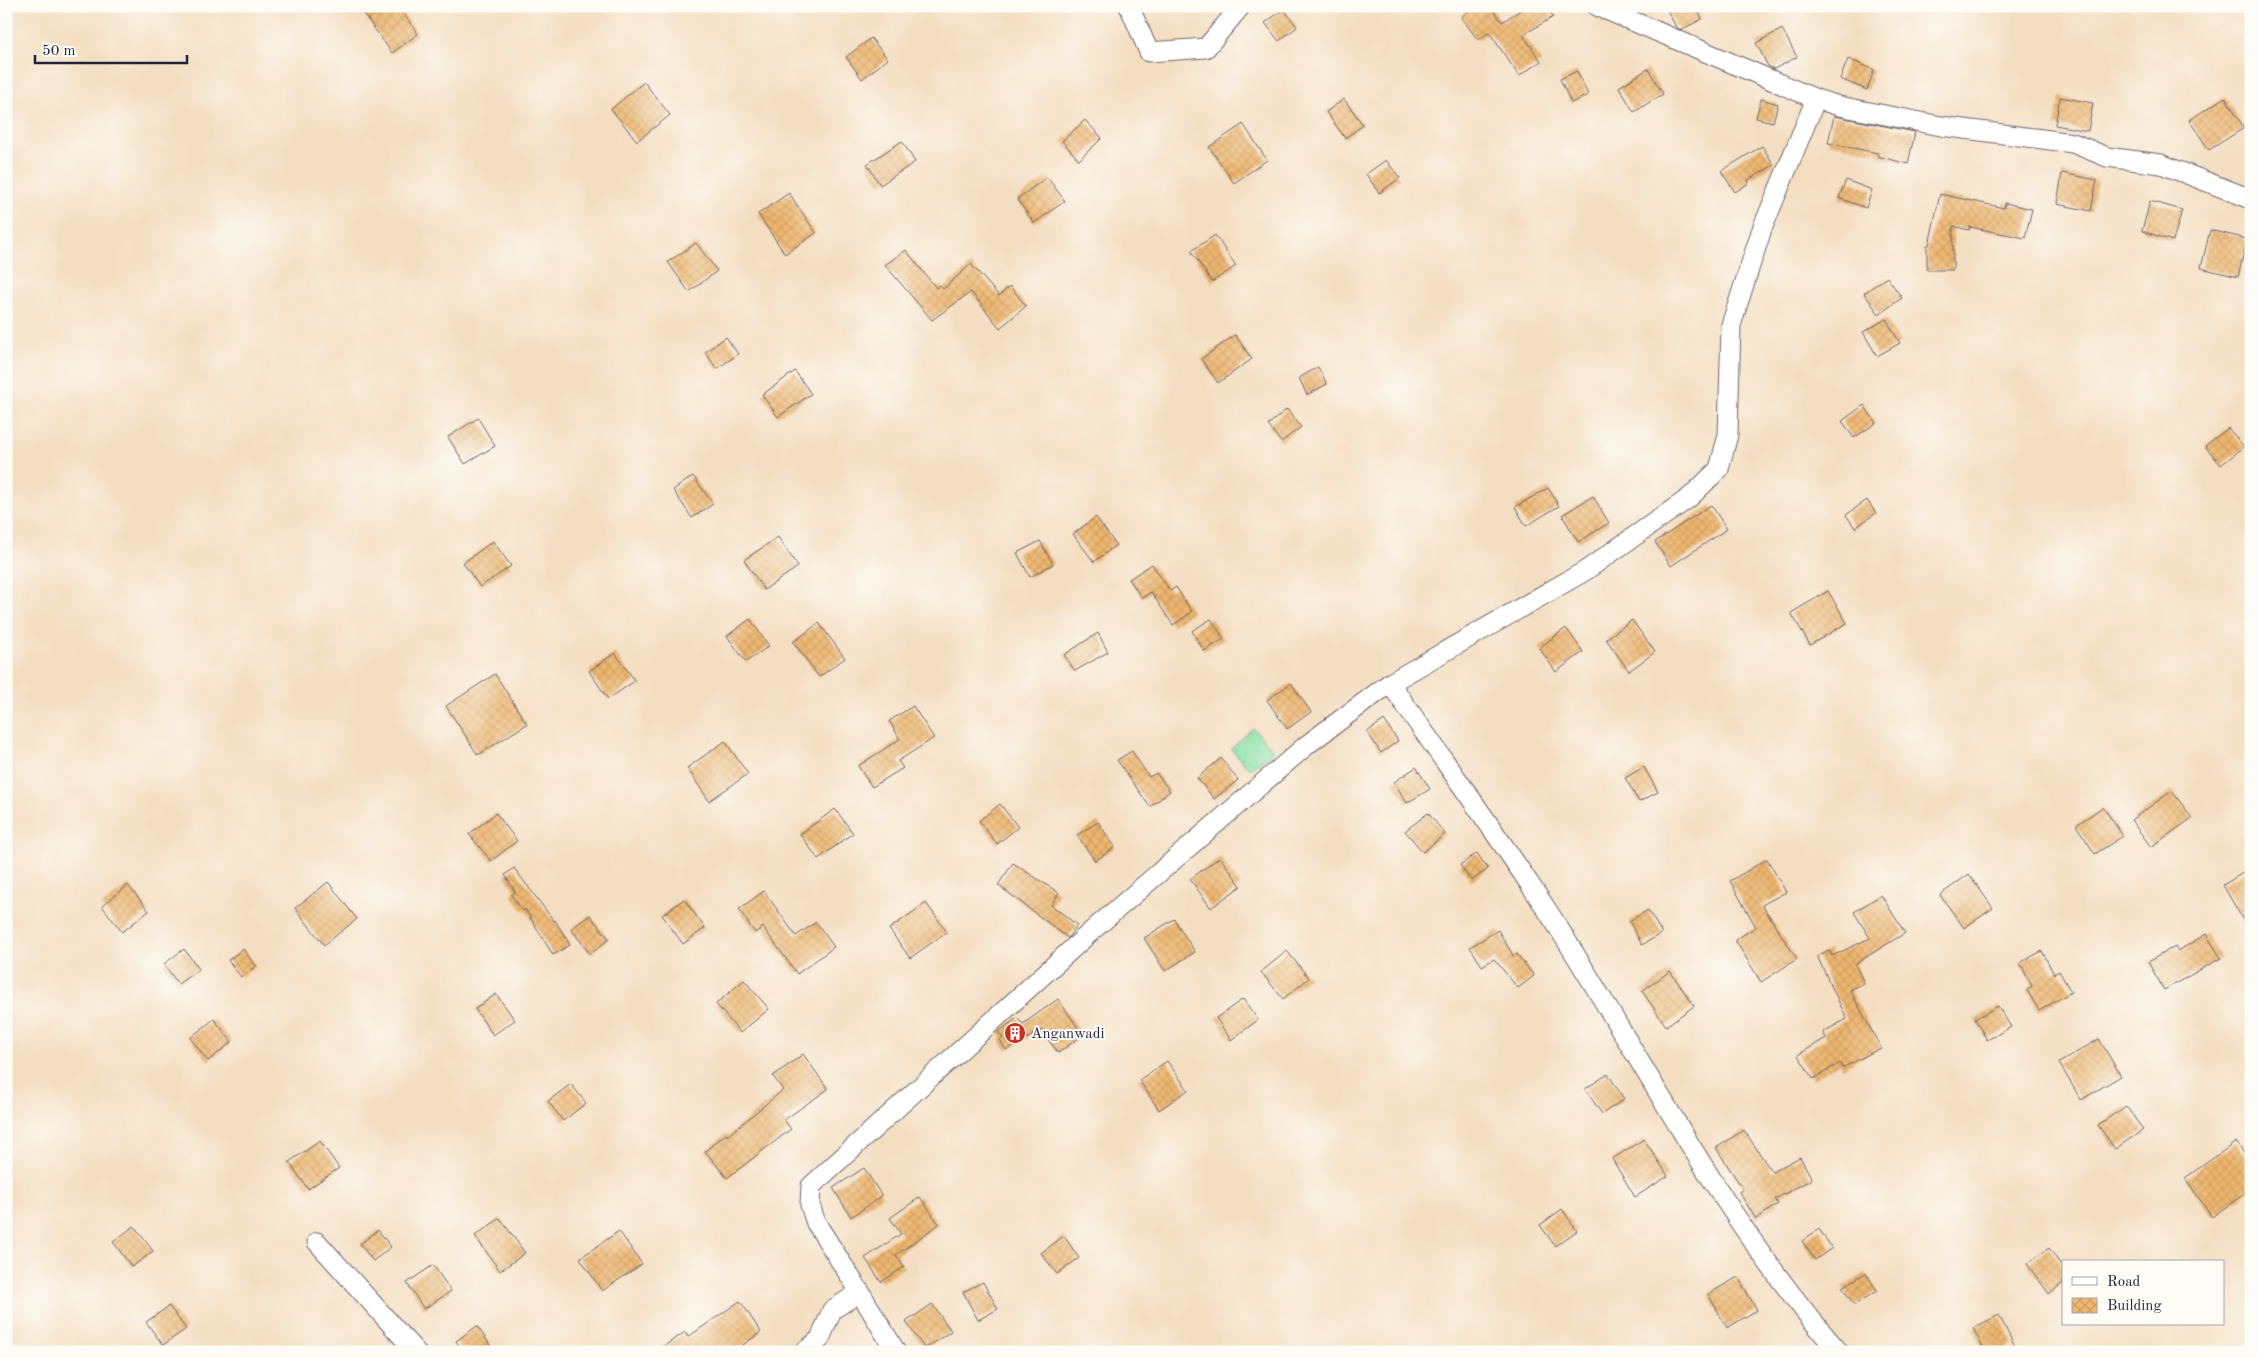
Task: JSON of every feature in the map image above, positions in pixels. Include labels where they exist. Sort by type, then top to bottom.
[{"type":"street","points":[[1129,6],[1149,52],[1206,48],[1241,6]]},
{"type":"street","points":[[1597,6],[1816,99],[1839,106],[1941,126],[2073,143],[2107,157],[2161,164],[2251,199]]},
{"type":"street","points":[[896,1352],[816,1222],[810,1205],[811,1186],[1095,928],[1308,744],[1390,683],[1585,571],[1689,498],[1719,469],[1728,435],[1732,325],[1762,229],[1816,99]]},
{"type":"street","points":[[1390,683],[1549,913],[1648,1077],[1744,1230],[1812,1321],[1839,1352]]},
{"type":"street","points":[[317,1242],[416,1352]]},
{"type":"street","points":[[804,1352],[820,1339],[832,1310],[860,1292]]},
{"type":"green space","points":[[1253,728],[1274,751],[1249,769],[1231,749]]},
{"type":"building","points":[[358,6],[398,6],[418,34],[392,53]]},
{"type":"building","points":[[1474,6],[1490,6],[1502,22],[1527,6],[1546,6],[1553,17],[1523,35],[1541,61],[1519,76],[1489,32],[1478,40],[1461,17]]},
{"type":"building","points":[[1665,6],[1696,6],[1702,19],[1681,30],[1676,27]]},
{"type":"building","points":[[1284,9],[1297,27],[1279,41],[1265,23]]},
{"type":"building","points":[[1782,29],[1797,57],[1774,69],[1768,66],[1756,43]]},
{"type":"building","points":[[871,38],[888,59],[862,79],[846,57]]},
{"type":"building","points":[[1848,59],[1874,70],[1867,90],[1840,79]]},
{"type":"building","points":[[1648,69],[1663,94],[1634,112],[1619,87]]},
{"type":"building","points":[[1577,71],[1588,95],[1571,103],[1560,79]]},
{"type":"building","points":[[644,82],[670,115],[637,141],[611,109]]},
{"type":"building","points":[[2060,97],[2093,103],[2088,131],[2055,125]]},
{"type":"building","points":[[2225,97],[2244,128],[2209,150],[2189,120]]},
{"type":"building","points":[[1344,99],[1363,125],[1345,138],[1326,112]]},
{"type":"building","points":[[1761,99],[1778,104],[1773,122],[1756,118]]},
{"type":"building","points":[[1834,116],[1915,132],[1908,164],[1877,156],[1878,153],[1828,143]]},
{"type":"building","points":[[1085,120],[1102,138],[1079,160],[1062,141]]},
{"type":"building","points":[[1243,124],[1267,160],[1234,183],[1209,147]]},
{"type":"building","points":[[902,141],[915,162],[880,185],[867,164]]},
{"type":"building","points":[[1762,146],[1774,165],[1748,180],[1749,183],[1735,192],[1721,171]]},
{"type":"building","points":[[1386,160],[1400,178],[1379,193],[1366,174]]},
{"type":"building","points":[[2062,173],[2097,180],[2091,211],[2057,204]]},
{"type":"building","points":[[1047,177],[1065,201],[1034,223],[1017,199]]},
{"type":"building","points":[[1846,180],[1872,190],[1866,208],[1839,198]]},
{"type":"building","points":[[789,193],[816,233],[785,254],[758,214]]},
{"type":"building","points":[[1940,194],[2004,208],[2005,203],[2032,209],[2025,238],[1970,227],[1969,230],[1953,226],[1953,270],[1927,270],[1927,245],[1929,245]]},
{"type":"building","points":[[2150,201],[2182,210],[2173,241],[2142,231]]},
{"type":"building","points":[[2210,230],[2247,239],[2238,277],[2201,268]]},
{"type":"building","points":[[1215,235],[1236,266],[1212,282],[1191,251]]},
{"type":"building","points":[[696,243],[717,271],[689,292],[668,262]]},
{"type":"building","points":[[906,250],[936,288],[940,285],[943,289],[971,264],[999,296],[1010,286],[1026,306],[1000,328],[971,292],[932,320],[885,265]]},
{"type":"building","points":[[1887,277],[1902,298],[1879,314],[1864,293]]},
{"type":"building","points":[[1886,319],[1900,343],[1877,356],[1863,332]]},
{"type":"building","points":[[1235,335],[1252,359],[1218,383],[1201,359]]},
{"type":"building","points":[[726,337],[738,354],[717,369],[705,352]]},
{"type":"building","points":[[1318,367],[1327,384],[1307,395],[1299,378]]},
{"type":"building","points":[[795,371],[811,394],[778,417],[762,395]]},
{"type":"building","points":[[1864,405],[1876,423],[1854,438],[1842,421]]},
{"type":"building","points":[[1287,409],[1301,427],[1281,442],[1268,425]]},
{"type":"building","points":[[478,418],[495,446],[465,464],[448,437]]},
{"type":"building","points":[[2228,428],[2244,447],[2221,465],[2205,446]]},
{"type":"building","points":[[693,476],[713,504],[692,518],[673,490]]},
{"type":"building","points":[[1548,488],[1559,506],[1526,526],[1515,507]]},
{"type":"building","points":[[1593,496],[1609,523],[1578,542],[1562,515]]},
{"type":"building","points":[[1867,500],[1876,513],[1855,528],[1846,515]]},
{"type":"building","points":[[1711,505],[1727,529],[1671,566],[1655,542]]},
{"type":"building","points":[[1096,517],[1116,545],[1094,562],[1073,534]]},
{"type":"building","points":[[778,537],[798,567],[764,590],[744,560]]},
{"type":"building","points":[[493,541],[511,566],[480,587],[463,563]]},
{"type":"building","points":[[1040,541],[1053,564],[1030,577],[1017,553]]},
{"type":"building","points":[[1152,564],[1170,591],[1176,587],[1192,612],[1173,625],[1151,592],[1142,598],[1129,579]]},
{"type":"building","points":[[1828,591],[1847,623],[1810,645],[1791,613]]},
{"type":"building","points":[[750,619],[769,646],[746,662],[727,636]]},
{"type":"building","points":[[1211,619],[1224,639],[1204,651],[1192,631]]},
{"type":"building","points":[[1632,620],[1655,652],[1629,671],[1606,639]]},
{"type":"building","points":[[819,623],[845,658],[819,677],[793,642]]},
{"type":"building","points":[[1566,628],[1583,652],[1556,672],[1539,648]]},
{"type":"building","points":[[1098,633],[1108,652],[1075,671],[1064,655]]},
{"type":"building","points":[[615,653],[635,681],[608,699],[589,671]]},
{"type":"building","points":[[495,674],[527,724],[478,755],[446,706]]},
{"type":"building","points":[[1291,683],[1311,712],[1287,729],[1267,700]]},
{"type":"building","points":[[913,706],[934,738],[898,761],[903,768],[872,787],[858,766],[900,739],[889,721]]},
{"type":"building","points":[[1384,720],[1398,741],[1381,753],[1367,732]]},
{"type":"building","points":[[725,741],[748,774],[709,801],[687,768]]},
{"type":"building","points":[[1132,751],[1149,777],[1156,773],[1170,791],[1150,807],[1117,760]]},
{"type":"building","points":[[1221,758],[1238,780],[1214,799],[1197,778]]},
{"type":"building","points":[[1416,767],[1430,789],[1407,803],[1394,782]]},
{"type":"building","points":[[1644,767],[1658,792],[1639,802],[1625,778]]},
{"type":"building","points":[[2172,791],[2192,818],[2151,847],[2131,820]]},
{"type":"building","points":[[1000,804],[1018,827],[997,844],[979,821]]},
{"type":"building","points":[[2103,807],[2123,836],[2095,854],[2076,825]]},
{"type":"building","points":[[835,809],[853,833],[818,859],[800,834]]},
{"type":"building","points":[[496,813],[517,841],[491,861],[469,834]]},
{"type":"building","points":[[1428,813],[1445,834],[1423,852],[1405,831]]},
{"type":"building","points":[[1098,822],[1115,847],[1095,861],[1077,835]]},
{"type":"building","points":[[1477,853],[1488,869],[1471,881],[1460,865]]},
{"type":"building","points":[[1220,857],[1241,886],[1211,908],[1190,879]]},
{"type":"building","points":[[1767,859],[1786,892],[1762,905],[1797,959],[1761,982],[1735,940],[1756,927],[1730,881]]},
{"type":"building","points":[[1013,863],[1059,893],[1051,905],[1077,925],[1068,938],[998,885]]},
{"type":"building","points":[[514,868],[555,920],[570,945],[553,955],[525,909],[523,911],[511,895],[515,892],[505,875]]},
{"type":"building","points":[[2251,868],[2251,934],[2223,885]]},
{"type":"building","points":[[1969,874],[1993,908],[1964,928],[1940,895]]},
{"type":"building","points":[[328,882],[357,919],[324,945],[295,908]]},
{"type":"building","points":[[128,885],[149,911],[122,932],[102,906]]},
{"type":"building","points":[[764,891],[796,936],[816,922],[834,947],[797,974],[763,927],[755,933],[739,909]]},
{"type":"building","points":[[1881,895],[1905,933],[1855,964],[1864,983],[1850,990],[1881,1048],[1842,1068],[1840,1063],[1813,1079],[1798,1055],[1826,1038],[1823,1032],[1847,1019],[1817,956],[1829,950],[1832,956],[1870,938],[1854,912]]},
{"type":"building","points":[[684,899],[705,928],[683,944],[662,915]]},
{"type":"building","points":[[926,903],[947,932],[910,958],[889,929]]},
{"type":"building","points":[[1648,910],[1662,933],[1642,945],[1629,921]]},
{"type":"building","points":[[590,915],[609,939],[590,954],[571,929]]},
{"type":"building","points":[[1174,919],[1195,952],[1165,971],[1144,938]]},
{"type":"building","points":[[1498,930],[1514,957],[1517,954],[1534,976],[1518,988],[1494,959],[1482,966],[1470,947]]},
{"type":"building","points":[[2206,934],[2221,958],[2164,990],[2148,962],[2175,946],[2178,951]]},
{"type":"building","points":[[184,949],[199,969],[178,984],[164,964]]},
{"type":"building","points":[[243,949],[256,966],[241,977],[228,960]]},
{"type":"building","points":[[1287,951],[1309,978],[1283,999],[1261,972]]},
{"type":"building","points":[[2042,951],[2054,974],[2059,971],[2071,992],[2039,1011],[2027,990],[2032,986],[2020,963]]},
{"type":"building","points":[[1670,971],[1694,1006],[1666,1026],[1642,991]]},
{"type":"building","points":[[744,980],[769,1009],[740,1033],[716,1004]]},
{"type":"building","points":[[496,994],[515,1020],[493,1035],[475,1009]]},
{"type":"building","points":[[1058,999],[1083,1035],[1058,1053],[1042,1030],[1006,1050],[1000,1040],[1003,1038],[998,1032],[1017,1018],[1023,1024]]},
{"type":"building","points":[[1243,999],[1258,1020],[1231,1040],[1216,1018]]},
{"type":"building","points":[[1998,1006],[2011,1027],[1987,1040],[1975,1019]]},
{"type":"building","points":[[214,1019],[232,1042],[208,1061],[190,1038]]},
{"type":"building","points":[[2099,1039],[2121,1076],[2081,1100],[2059,1063]]},
{"type":"building","points":[[803,1054],[828,1089],[784,1120],[791,1129],[727,1178],[705,1151],[726,1134],[727,1136],[783,1090],[773,1076]]},
{"type":"building","points":[[1167,1061],[1188,1090],[1159,1110],[1139,1080]]},
{"type":"building","points":[[1608,1074],[1624,1099],[1602,1114],[1585,1089]]},
{"type":"building","points":[[571,1084],[586,1103],[563,1121],[548,1101]]},
{"type":"building","points":[[2126,1106],[2143,1130],[2115,1149],[2098,1125]]},
{"type":"building","points":[[1744,1130],[1772,1172],[1800,1157],[1812,1179],[1775,1199],[1778,1204],[1756,1219],[1739,1192],[1743,1189],[1716,1148]]},
{"type":"building","points":[[1644,1139],[1668,1176],[1635,1197],[1612,1159]]},
{"type":"building","points":[[320,1141],[339,1168],[308,1189],[289,1162]]},
{"type":"building","points":[[2236,1142],[2251,1163],[2251,1189],[2212,1217],[2185,1178]]},
{"type":"building","points":[[864,1168],[882,1196],[851,1217],[833,1188]]},
{"type":"building","points":[[920,1197],[939,1224],[896,1255],[904,1267],[881,1282],[865,1258],[901,1234],[890,1218]]},
{"type":"building","points":[[1562,1209],[1577,1231],[1555,1246],[1540,1225]]},
{"type":"building","points":[[500,1218],[525,1253],[500,1271],[475,1236]]},
{"type":"building","points":[[134,1226],[153,1251],[132,1267],[113,1242]]},
{"type":"building","points":[[1819,1229],[1832,1248],[1815,1260],[1802,1241]]},
{"type":"building","points":[[378,1230],[391,1247],[373,1261],[360,1244]]},
{"type":"building","points":[[619,1231],[642,1264],[602,1291],[580,1258]]},
{"type":"building","points":[[1064,1236],[1079,1258],[1057,1274],[1041,1253]]},
{"type":"building","points":[[2049,1248],[2062,1267],[2062,1284],[2049,1294],[2027,1264]]},
{"type":"building","points":[[433,1265],[451,1291],[424,1309],[407,1283]]},
{"type":"building","points":[[1866,1273],[1877,1291],[1854,1305],[1842,1287]]},
{"type":"building","points":[[1738,1277],[1757,1310],[1727,1328],[1708,1294]]},
{"type":"building","points":[[983,1282],[998,1309],[978,1320],[963,1292]]},
{"type":"building","points":[[740,1301],[761,1332],[733,1352],[655,1352],[685,1332],[688,1337]]},
{"type":"building","points":[[932,1304],[951,1331],[925,1349],[906,1322]]},
{"type":"building","points":[[169,1306],[186,1329],[163,1345],[146,1322]]},
{"type":"building","points":[[1999,1315],[2014,1345],[2002,1352],[1985,1352],[1973,1328]]},
{"type":"building","points":[[477,1326],[495,1352],[463,1352],[456,1341]]},
{"type":"place","name":"Anganwadi","points":[[1015,1033]]}]
